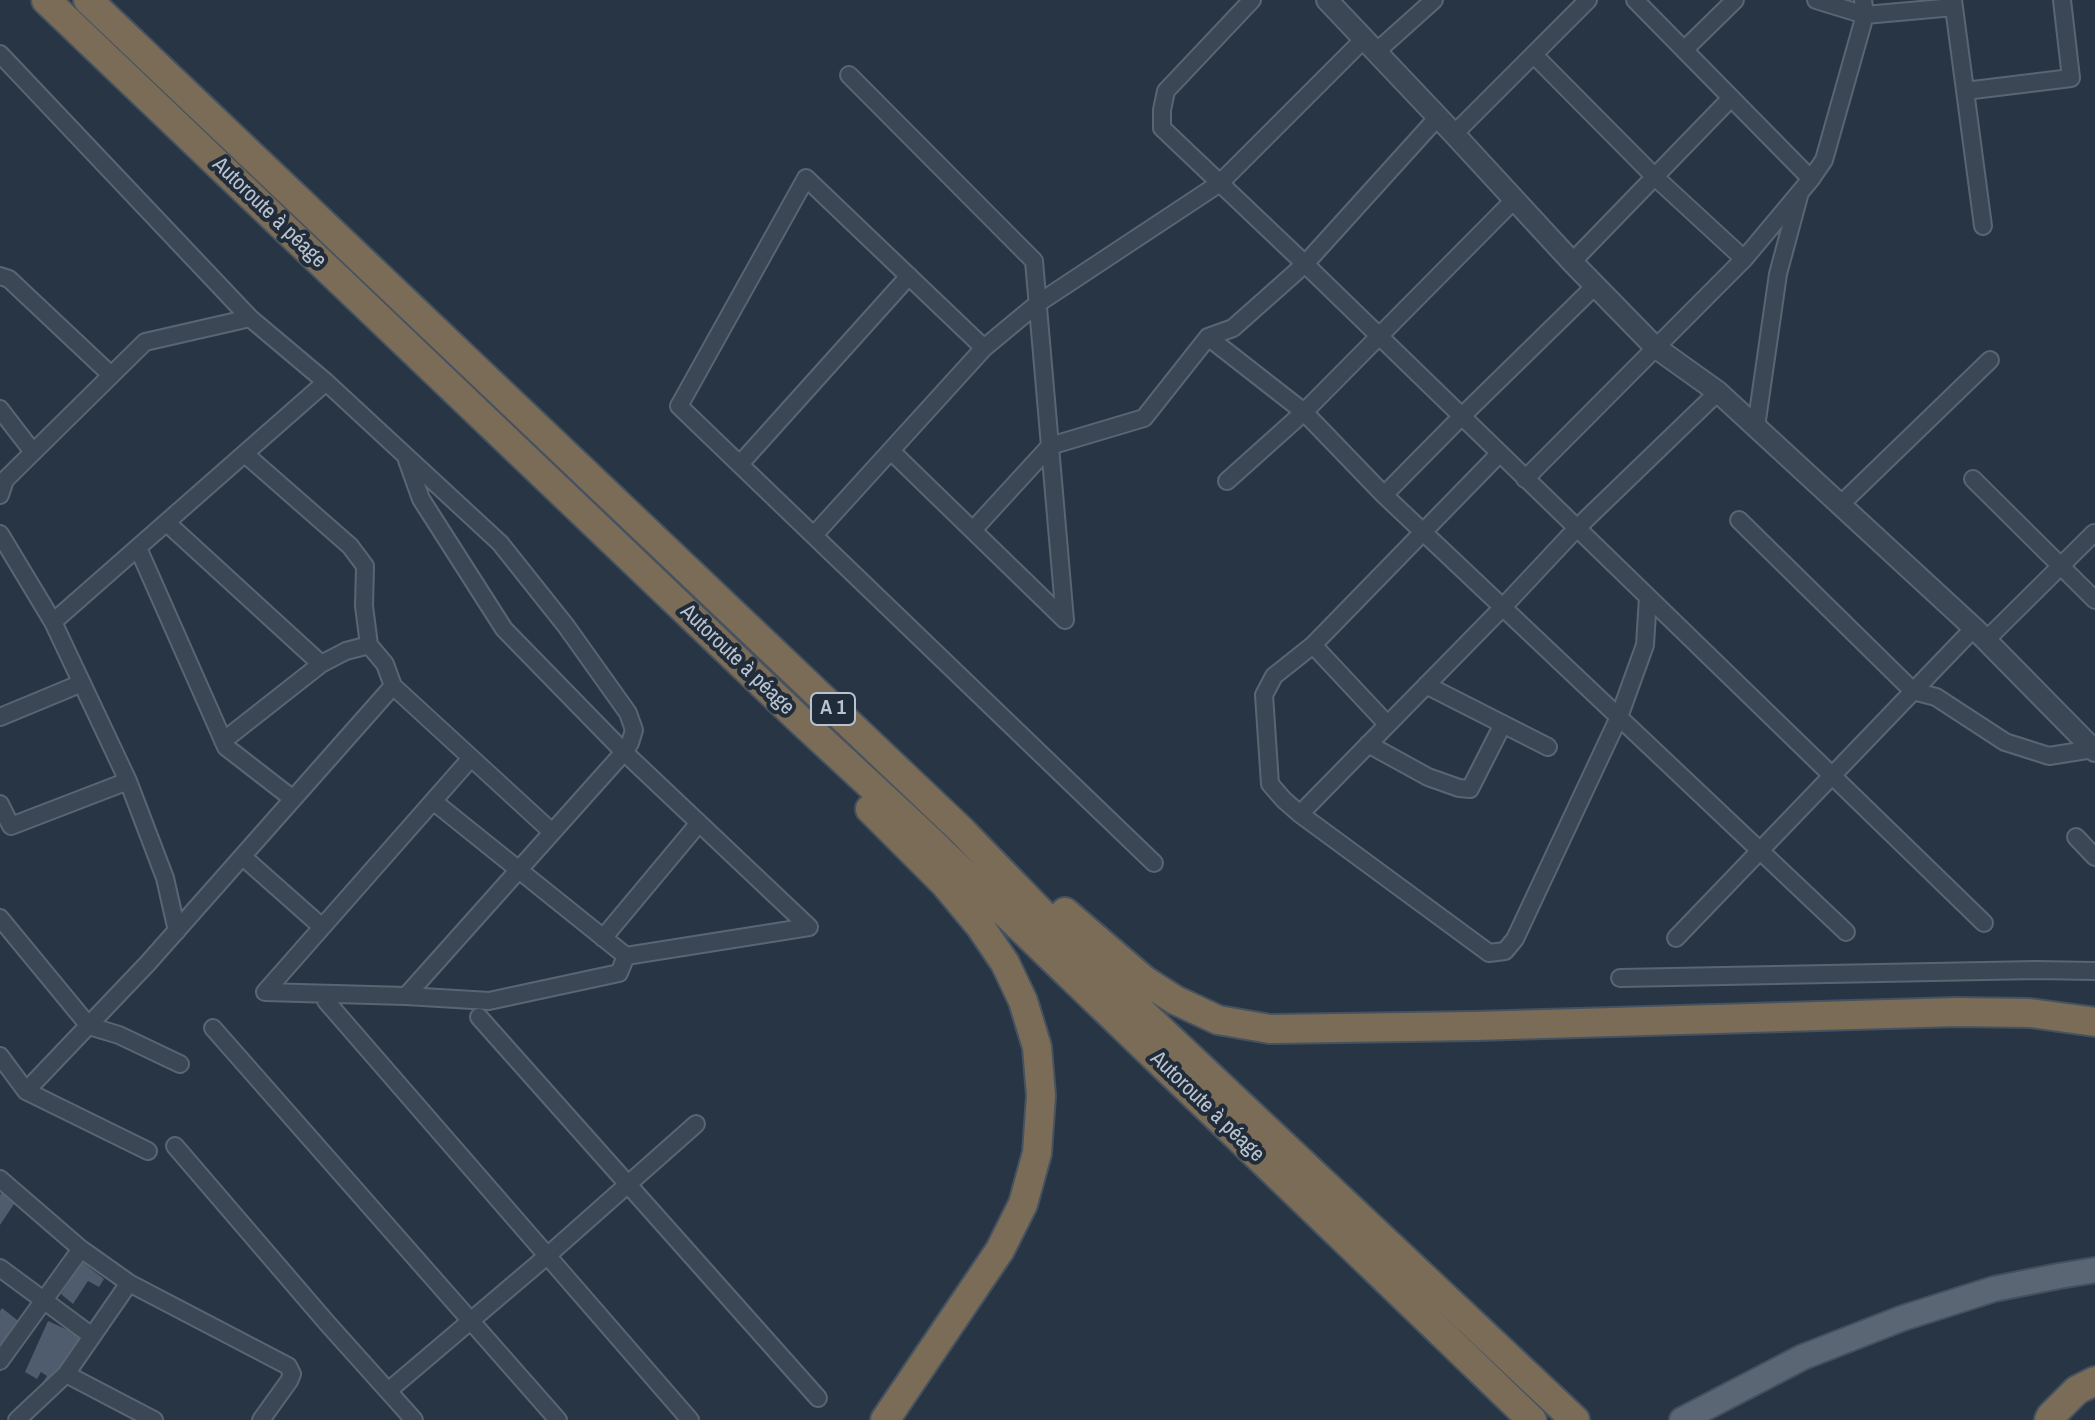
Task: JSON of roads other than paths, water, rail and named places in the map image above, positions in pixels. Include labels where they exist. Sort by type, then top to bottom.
[{"type":"highway","name":"Autoroute à péage","points":[[46,0],[922,833],[1532,1420]]},
{"type":"highway","name":"A 1","points":[[88,0],[961,830],[1093,966],[1575,1420]]},
{"type":"highway","points":[[800,720],[823,757],[858,797],[945,884],[980,926],[1005,963],[1023,1001],[1037,1047],[1041,1096],[1037,1153],[1023,1204],[1000,1250],[885,1420]]},
{"type":"highway","points":[[961,830],[1030,881],[1144,980],[1193,1010],[1240,1025],[1270,1029],[1475,1026],[1957,1012],[2030,1013],[2095,1022]]},
{"type":"highway","points":[[2049,1420],[2077,1390],[2095,1381]]},
{"type":"main road","points":[[1682,1420],[1803,1357],[1903,1318],[1994,1289],[2095,1270]]},
{"type":"street","points":[[1252,0],[1166,91],[1162,128],[1984,923]]},
{"type":"street","points":[[1327,0],[1655,347],[1718,392],[1980,634],[2094,750]]},
{"type":"street","points":[[814,535],[984,348],[1037,304],[1220,183],[1370,46],[1434,0]]},
{"type":"street","points":[[1454,134],[1588,0]]},
{"type":"street","points":[[1635,0],[1731,98],[1806,185]]},
{"type":"street","points":[[1684,50],[1735,0]]},
{"type":"street","points":[[1816,0],[1864,8],[1954,3],[1983,226]]},
{"type":"street","points":[[1965,91],[2071,78],[2062,0]]},
{"type":"street","points":[[1525,479],[1744,259],[1824,160],[1864,8]]},
{"type":"street","points":[[0,54],[250,318],[326,382],[500,543],[566,626],[628,713],[634,730],[624,752],[406,996]]},
{"type":"street","points":[[1534,55],[1655,177],[1744,259]]},
{"type":"street","points":[[849,75],[1034,261],[1065,620],[891,451]]},
{"type":"street","points":[[1572,262],[1731,98]]},
{"type":"street","points":[[973,530],[1050,446],[1144,418],[1208,337],[1233,328],[1305,264],[1438,117]]},
{"type":"street","points":[[984,348],[806,178],[679,406],[1154,863]]},
{"type":"street","points":[[1756,427],[1778,274],[1806,185]]},
{"type":"street","points":[[1227,481],[1304,412],[1515,199]]},
{"type":"street","points":[[0,276],[9,279],[111,375]]},
{"type":"street","points":[[740,464],[909,276]]},
{"type":"street","points":[[1384,495],[1595,286]]},
{"type":"street","points":[[0,495],[5,480],[145,342],[250,318]]},
{"type":"street","points":[[1208,337],[1304,412],[1384,495],[1846,932]]},
{"type":"street","points":[[1840,505],[1990,360]]},
{"type":"street","points":[[53,622],[326,382]]},
{"type":"street","points":[[1300,814],[1577,528],[1718,392]]},
{"type":"street","points":[[0,409],[33,452]]},
{"type":"street","points":[[1500,453],[1313,645],[1274,676],[1264,695],[1270,784],[1300,814],[1489,953],[1505,951],[1515,939],[1619,717],[1645,645],[1648,597]]},
{"type":"street","points":[[245,454],[350,546],[365,566],[364,606],[369,645],[385,664],[393,686],[552,832]]},
{"type":"street","points":[[405,456],[421,499],[504,629],[624,752],[809,927],[626,956],[433,801]]},
{"type":"street","points":[[1973,479],[2095,600]]},
{"type":"street","points":[[1739,520],[1913,691],[1936,697],[2005,742],[2049,756],[2094,750]]},
{"type":"street","points":[[167,523],[321,664]]},
{"type":"street","points":[[1676,938],[1913,691],[2061,566],[2094,533]]},
{"type":"street","points":[[0,534],[53,622],[128,781],[165,878],[177,931]]},
{"type":"street","points":[[138,548],[226,747],[293,799]]},
{"type":"street","points":[[223,741],[321,664],[346,651],[369,645]]},
{"type":"street","points":[[1313,645],[1387,724]]},
{"type":"street","points":[[0,717],[82,683]]},
{"type":"street","points":[[1426,685],[1548,747]]},
{"type":"street","points":[[26,1091],[177,931],[393,686]]},
{"type":"street","points":[[1368,744],[1428,777],[1470,789],[1503,724]]},
{"type":"street","points":[[471,758],[265,992],[489,1001],[619,973],[626,956]]},
{"type":"street","points":[[0,804],[11,826],[128,781]]},
{"type":"street","points":[[603,938],[699,823]]},
{"type":"street","points":[[2076,837],[2095,857]]},
{"type":"street","points":[[243,857],[322,927]]},
{"type":"street","points":[[0,918],[89,1026],[119,1035],[180,1064]]},
{"type":"street","points":[[1620,978],[2095,971]]},
{"type":"street","points":[[326,1001],[690,1420]]},
{"type":"street","points":[[479,1017],[818,1398]]},
{"type":"street","points":[[213,1028],[558,1420]]},
{"type":"street","points":[[0,1056],[26,1091],[148,1151]]},
{"type":"street","points":[[388,1391],[696,1124]]},
{"type":"street","points":[[175,1146],[414,1420]]},
{"type":"street","points":[[0,1179],[81,1249],[129,1283],[288,1366],[292,1374],[289,1381],[261,1420]]},
{"type":"street","points":[[0,1361],[81,1249]]},
{"type":"street","points":[[0,1268],[92,1336]]},
{"type":"street","points":[[17,1420],[66,1374],[129,1283]]},
{"type":"street","points":[[66,1374],[154,1420]]}]
